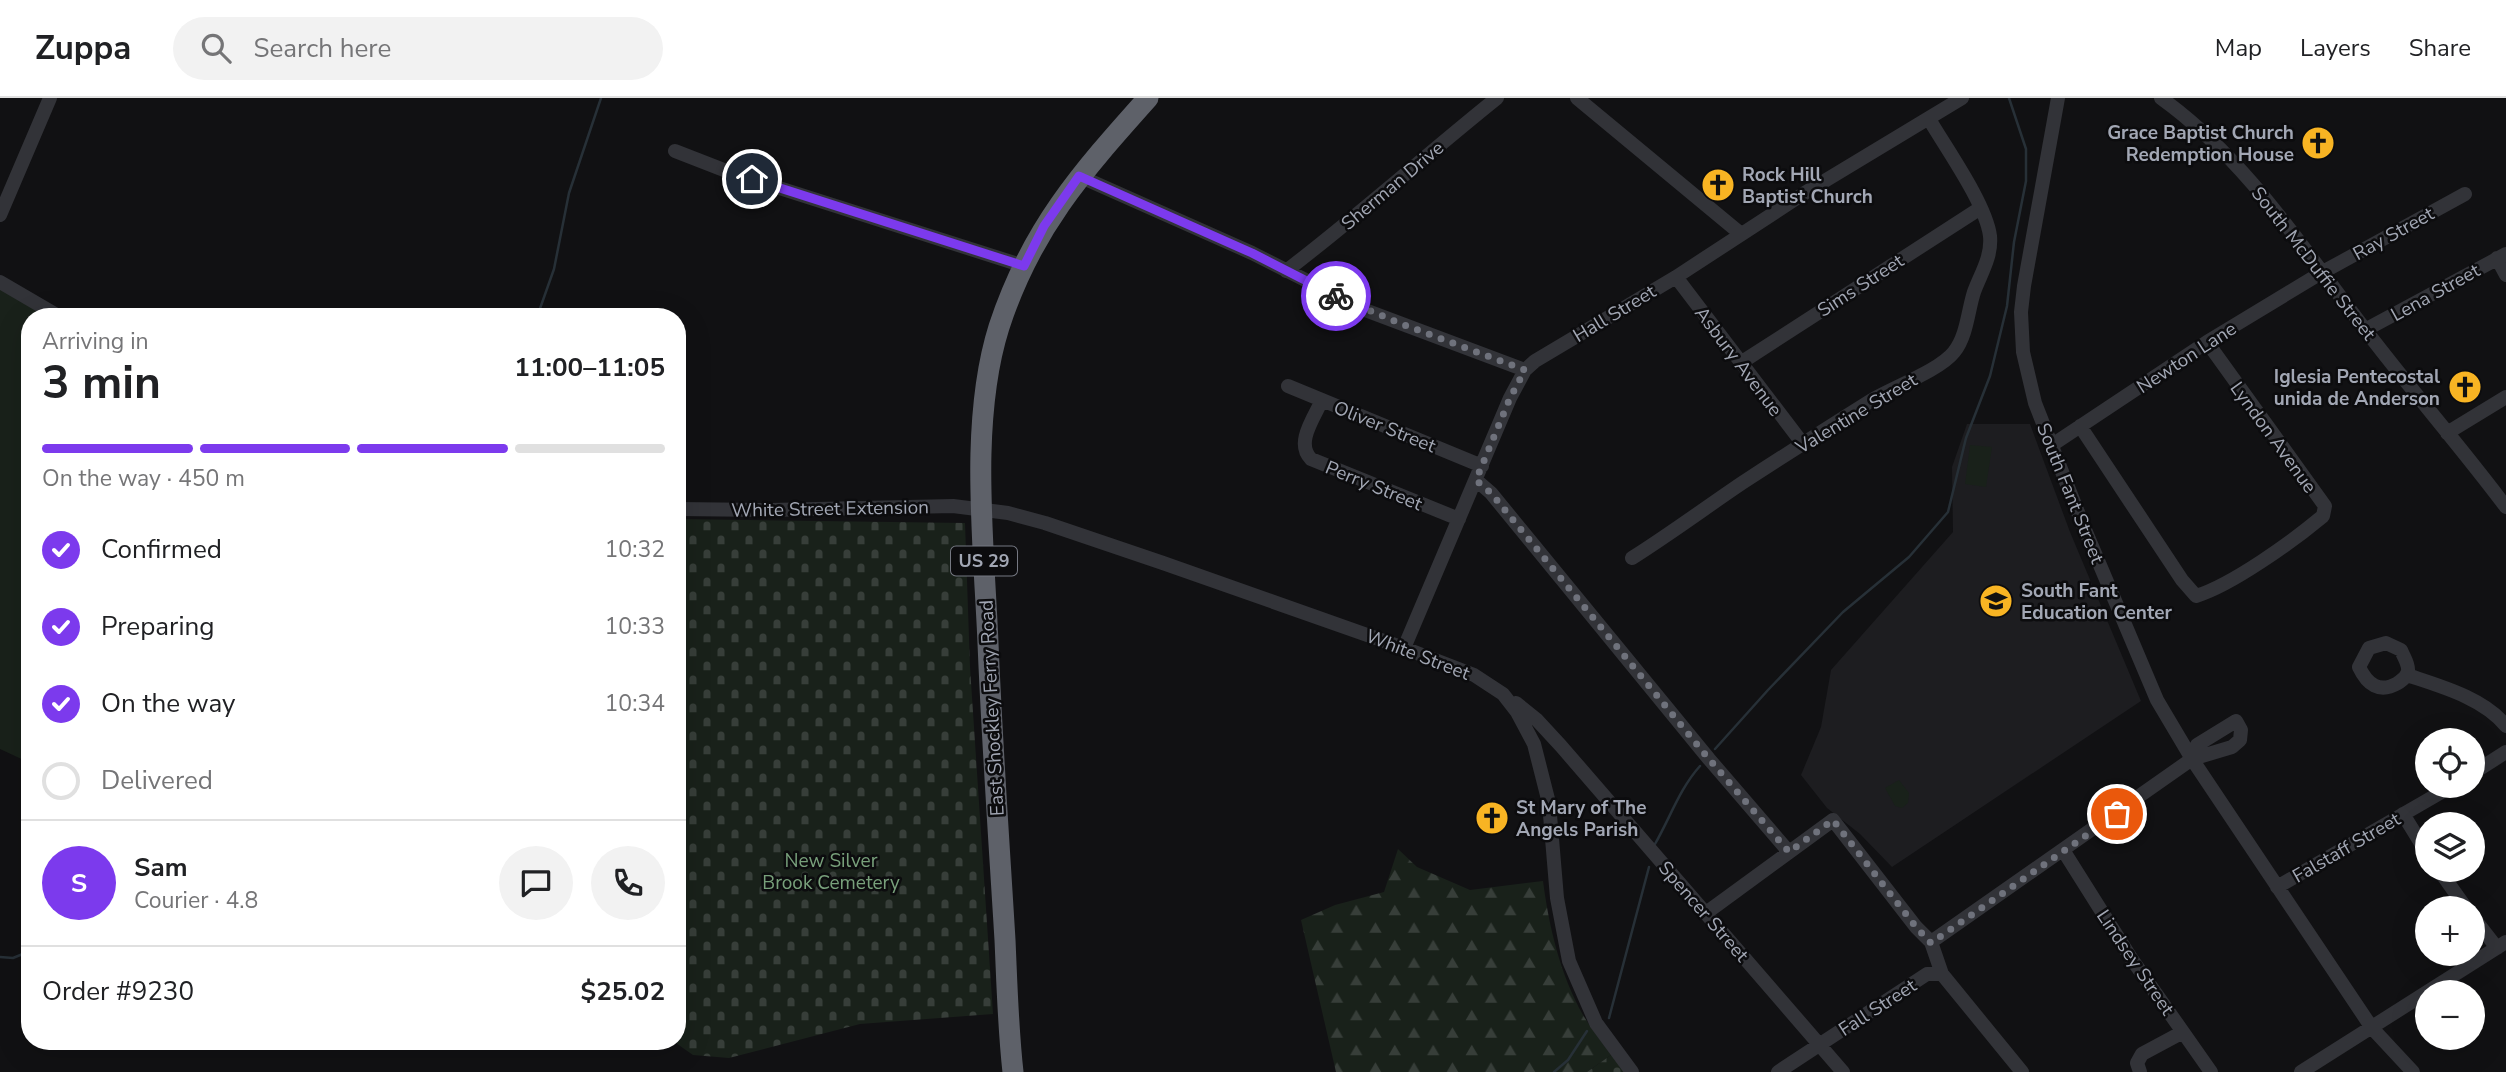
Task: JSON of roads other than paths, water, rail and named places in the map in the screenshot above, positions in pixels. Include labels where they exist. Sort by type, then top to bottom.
[{"type":"highway","name":"East Shockley Ferry Road","points":[[1013,1072],[982,508],[984,413],[1000,326],[1024,266],[1044,226],[1079,176],[1148,98]]},
{"type":"street","points":[[0,215],[50,98]]},
{"type":"street","name":"Sherman Drive","points":[[1286,271],[1497,98]]},
{"type":"street","points":[[1577,98],[1741,234]]},
{"type":"street","name":"Hall Street","points":[[1404,648],[1510,398],[1525,370],[1535,361],[1676,277],[1962,98]]},
{"type":"street","name":"South Fant Street","points":[[2058,98],[2021,312],[2023,352],[2028,378],[2052,445],[2157,700],[2192,759],[2372,1028],[2413,1072]]},
{"type":"street","name":"South McDuffie Street","points":[[2161,98],[2202,131],[2252,183],[2506,507]]},
{"type":"street","name":"Valentine Street","points":[[1632,558],[1743,482],[1874,399],[1944,362],[1956,350],[1990,249],[1988,225],[1967,182],[1928,119]]},
{"type":"street","points":[[675,151],[729,172],[1024,266]]},
{"type":"street","points":[[1079,176],[1252,253],[1365,310],[1525,370]]},
{"type":"street","name":"Ray Street","points":[[2321,272],[2465,194]]},
{"type":"street","name":"Sims Street","points":[[1742,362],[1979,209]]},
{"type":"street","points":[[2502,256],[2506,275]]},
{"type":"street","name":"Lena Street","points":[[2365,330],[2502,256]]},
{"type":"street","name":"Newton Lane","points":[[2052,445],[2207,342],[2321,272]]},
{"type":"street","name":"Asbury Avenue","points":[[1676,277],[1803,444]]},
{"type":"street","points":[[0,282],[45,308]]},
{"type":"street","name":"Lyndon Avenue","points":[[2080,426],[2182,580],[2196,596],[2210,592],[2266,557],[2323,516],[2325,506],[2207,342]]},
{"type":"street","name":"Oliver Street","points":[[1288,386],[1482,466]]},
{"type":"street","points":[[2447,433],[2506,397]]},
{"type":"street","name":"Perry Street","points":[[1322,400],[1304,441],[1305,452],[1311,459],[1459,519]]},
{"type":"street","points":[[1476,480],[1491,493],[1709,759],[1789,852]]},
{"type":"street","name":"White Street Extension","points":[[686,509],[919,506],[982,508]]},
{"type":"street","name":"White Street","points":[[982,508],[1057,527],[1404,648],[1467,672],[1503,694],[1527,729],[1545,784],[1552,822],[1558,909],[1573,975],[1596,1023],[1632,1072]]},
{"type":"street","points":[[2407,675],[2469,699],[2497,714],[2506,726]]},
{"type":"street","name":"Spencer Street","points":[[1503,694],[1539,722],[1843,1072]]},
{"type":"street","points":[[2485,766],[2506,752]]},
{"type":"street","points":[[1931,943],[2192,759]]},
{"type":"street","name":"Falstaff Street","points":[[2277,887],[2431,798]]},
{"type":"street","points":[[2403,814],[2415,834]]},
{"type":"street","points":[[1706,913],[1833,820],[1931,943],[1942,974]]},
{"type":"street","name":"Lindsey Street","points":[[2063,850],[2131,958],[2211,1072]]},
{"type":"street","points":[[2301,1072],[2501,945],[2485,929]]},
{"type":"street","name":"Fall Street","points":[[1778,1072],[1927,974],[1942,974],[2022,1072]]},
{"type":"street","points":[[2140,1072],[2137,1063],[2142,1054],[2183,1032]]},
{"type":"waterway","points":[[540,308],[554,269],[569,193],[601,98]]},
{"type":"waterway","points":[[1715,749],[1843,612],[1909,557],[1948,512],[1966,438],[1990,376],[2007,306],[2014,242],[2026,181],[2026,149],[2009,98]]},
{"type":"waterway","points":[[1655,844],[1681,793],[1700,766]]},
{"type":"waterway","points":[[1609,1018],[1649,867]]},
{"type":"waterway","points":[[0,957],[13,958],[21,955]]},
{"type":"waterway","points":[[1554,1072],[1568,1060],[1587,1031]]},
{"type":"place","name":"Grace Baptist Church Redemption House","points":[[2318,143]]},
{"type":"place","name":"Rock Hill Baptist Church","points":[[1718,185]]},
{"type":"place","name":"Iglesia Pentecostal unida de Anderson","points":[[2465,387]]},
{"type":"place","name":"South Fant Education Center","points":[[1996,601]]},
{"type":"place","name":"St Mary of The Angels Parish","points":[[1492,818]]},
{"type":"park label","name":"New Silver Brook Cemetery","points":[[831,871]]}]
